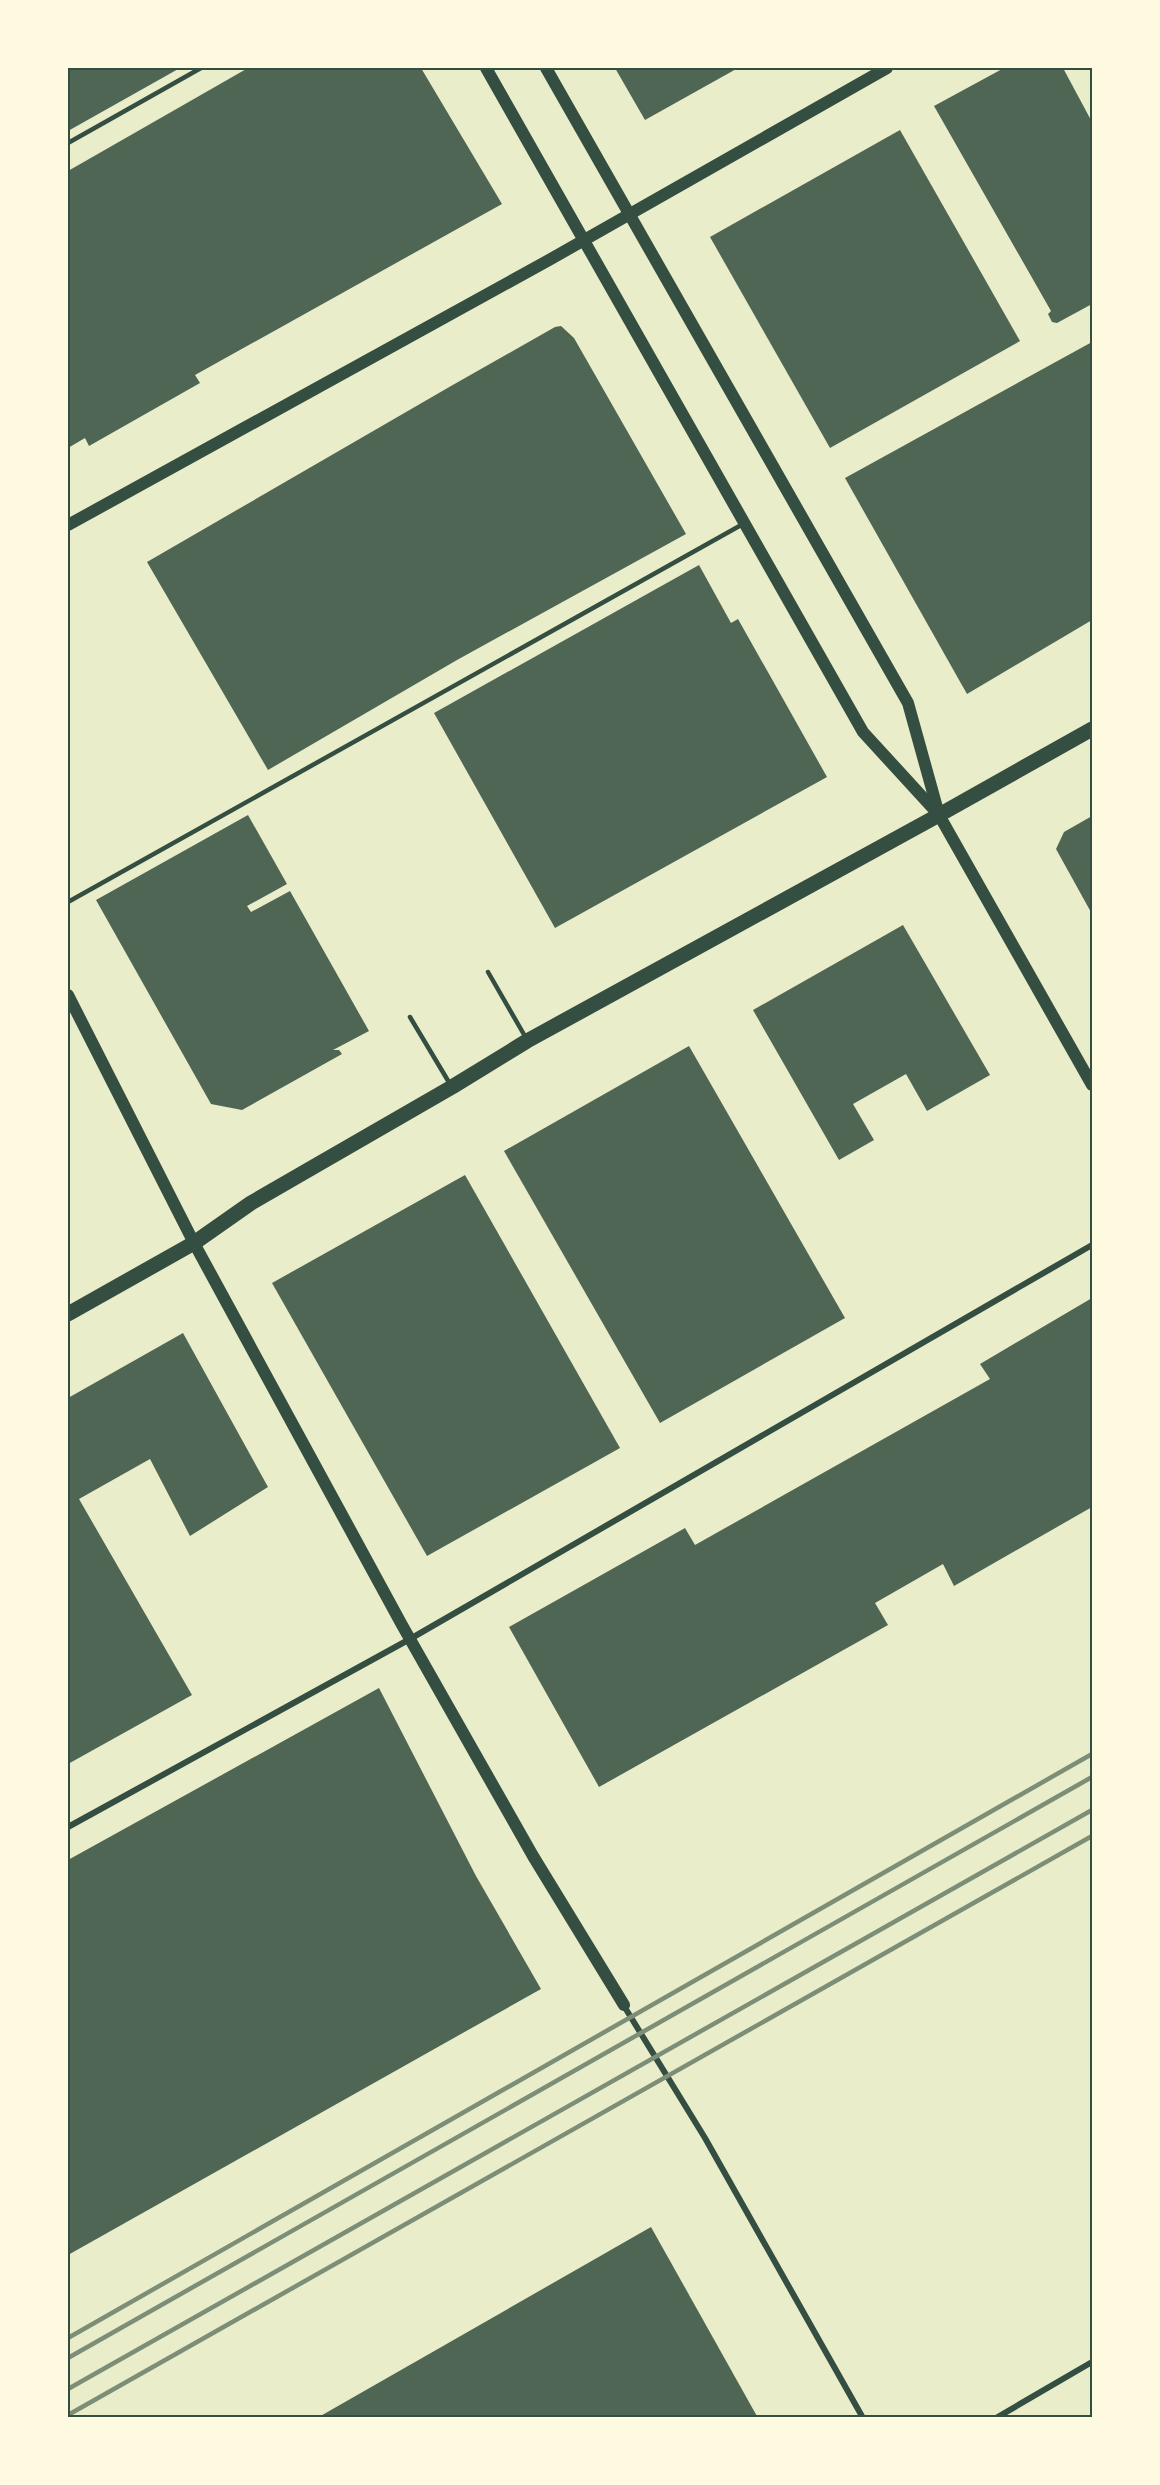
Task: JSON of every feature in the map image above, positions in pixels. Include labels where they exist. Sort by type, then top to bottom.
[{"type":"main road","points":[[486,68],[863,732],[939,815],[1092,1085]]},
{"type":"main road","points":[[546,68],[908,703],[939,815]]},
{"type":"main road","points":[[68,525],[584,240],[887,68]]},
{"type":"main road","points":[[68,1314],[194,1243],[251,1203],[527,1041],[1092,729]]},
{"type":"main road","points":[[68,995],[194,1243],[410,1639],[533,1856],[624,2005]]},
{"type":"street","points":[[68,1827],[410,1639],[1092,1245]]},
{"type":"street","points":[[624,2005],[705,2138],[863,2418]]},
{"type":"street","points":[[996,2418],[1092,2362]]},
{"type":"lane","points":[[68,142],[201,68]]},
{"type":"lane","points":[[68,902],[745,523]]},
{"type":"lane","points":[[488,972],[527,1041]]},
{"type":"lane","points":[[410,1017],[452,1087]]},
{"type":"building","points":[[68,68],[180,68],[68,131]]},
{"type":"building","points":[[248,68],[421,68],[502,204],[195,375],[200,383],[89,446],[85,438],[68,448],[68,171]]},
{"type":"building","points":[[615,68],[738,68],[645,120]]},
{"type":"building","points":[[1004,68],[1063,68],[1092,122],[1092,304],[1057,323],[1052,322],[1048,314],[1051,311],[934,106]]},
{"type":"building","points":[[900,130],[1020,341],[830,448],[710,237]]},
{"type":"building","points":[[561,326],[574,338],[686,534],[457,660],[268,770],[147,562],[451,386],[555,327]]},
{"type":"building","points":[[1092,342],[1092,620],[967,694],[845,478]]},
{"type":"building","points":[[699,565],[731,623],[738,619],[827,777],[555,928],[434,713]]},
{"type":"building","points":[[248,815],[287,884],[247,906],[251,912],[290,891],[369,1031],[333,1050],[339,1050],[342,1054],[242,1110],[211,1104],[96,900]]},
{"type":"building","points":[[1092,816],[1092,914],[1056,849],[1064,832]]},
{"type":"building","points":[[903,925],[990,1075],[927,1111],[906,1074],[853,1104],[874,1140],[839,1160],[753,1010]]},
{"type":"building","points":[[689,1046],[845,1318],[660,1423],[504,1151]]},
{"type":"building","points":[[465,1175],[620,1448],[427,1556],[272,1283]]},
{"type":"building","points":[[1092,1298],[1092,1507],[954,1586],[943,1564],[875,1603],[888,1625],[599,1787],[509,1627],[685,1528],[695,1545],[990,1379],[980,1364]]},
{"type":"building","points":[[183,1333],[268,1487],[190,1536],[150,1459],[79,1499],[192,1695],[68,1764],[68,1398]]},
{"type":"building","points":[[379,1688],[476,1876],[541,1989],[68,2255],[68,1860]]},
{"type":"building","points":[[651,2227],[758,2418],[317,2418]]},
{"type":"railway","points":[[68,2338],[1092,1754]]},
{"type":"railway","points":[[68,2358],[1092,1777]]},
{"type":"railway","points":[[68,2389],[1092,1810]]},
{"type":"railway","points":[[68,2415],[1092,1836]]}]
